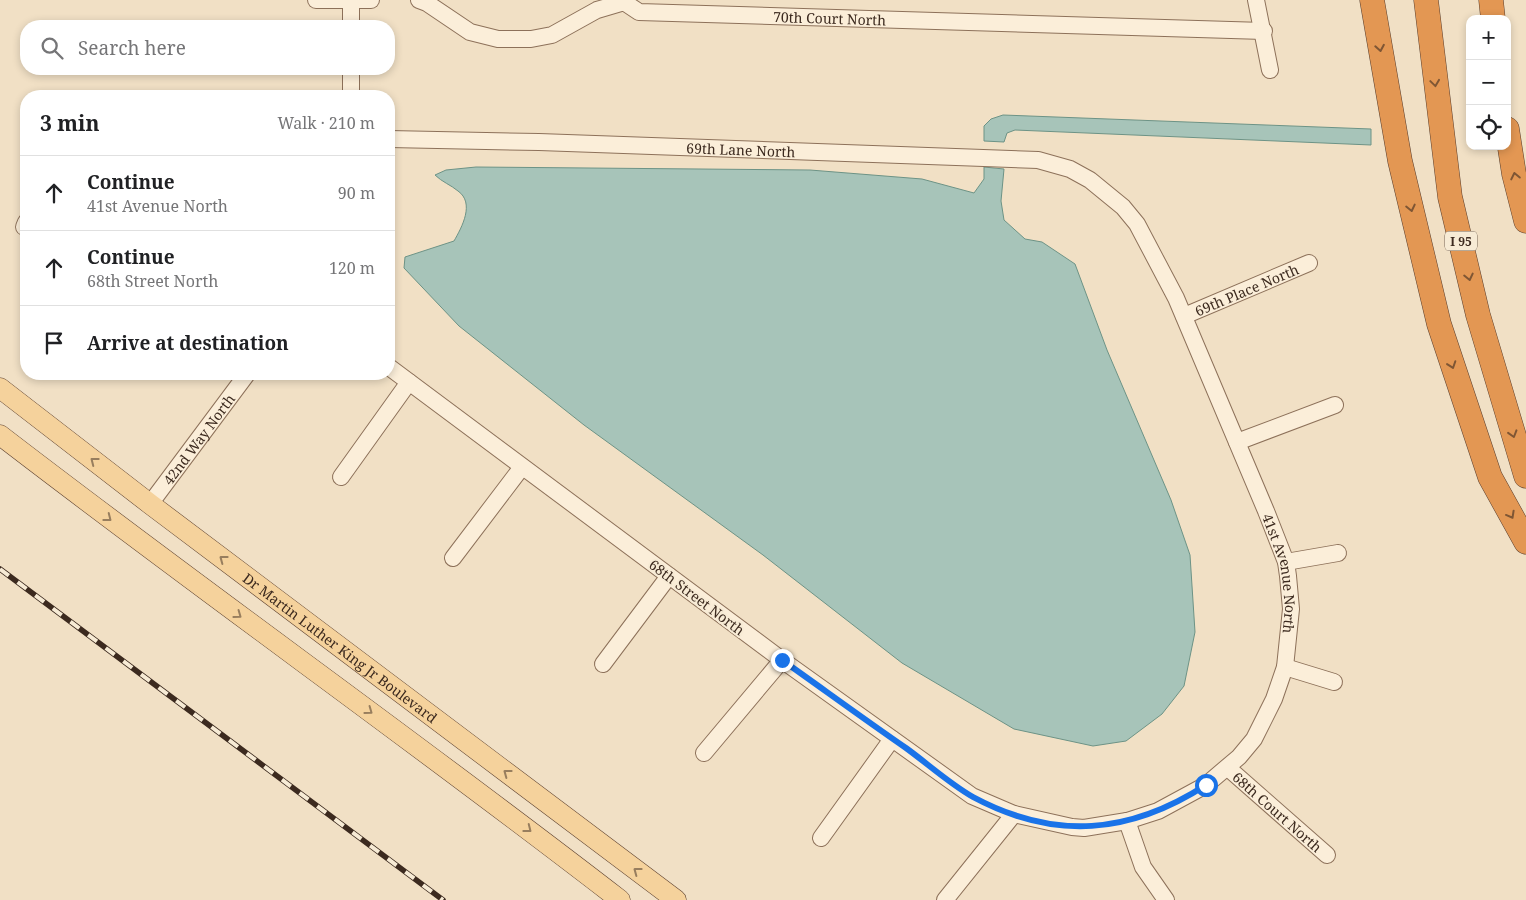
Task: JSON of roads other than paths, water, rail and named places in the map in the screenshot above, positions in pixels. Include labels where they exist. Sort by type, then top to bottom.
[{"type":"highway","points":[[1372,0],[1400,161],[1439,324],[1490,477],[1526,542]]},
{"type":"highway","name":"I 95","points":[[1426,0],[1450,197],[1478,315],[1526,476]]},
{"type":"highway","points":[[1491,0],[1493,15]]},
{"type":"highway","points":[[1510,150],[1526,221]]},
{"type":"main road","name":"Dr Martin Luther King Jr Boulevard","points":[[3,390],[150,504],[676,900]]},
{"type":"main road","points":[[0,435],[145,547],[486,796],[620,900]]},
{"type":"street","points":[[316,0],[371,0]]},
{"type":"street","points":[[351,0],[351,20]]},
{"type":"street","name":"70th Court North","points":[[419,0],[427,3],[470,32],[506,39],[531,39],[552,35],[597,10],[624,1],[639,12],[1264,31]]},
{"type":"street","points":[[1256,0],[1264,31],[1270,70]]},
{"type":"street","points":[[351,75],[351,90]]},
{"type":"street","name":"69th Lane North","points":[[395,139],[539,142],[1028,160],[1070,169],[1090,180]]},
{"type":"street","name":"41st Avenue North","points":[[1014,814],[1084,828],[1127,821],[1158,811],[1188,797],[1228,768],[1244,751],[1260,729],[1274,699],[1285,667],[1291,609],[1286,562],[1184,316],[1137,224],[1112,196],[1090,180]]},
{"type":"street","name":"69th Place North","points":[[1184,316],[1309,263]]},
{"type":"street","name":"68th Street North","points":[[395,372],[782,660],[892,739],[972,796],[1014,814]]},
{"type":"street","name":"42nd Way North","points":[[150,504],[242,380]]},
{"type":"street","points":[[341,477],[408,382]]},
{"type":"street","points":[[1237,442],[1335,405]]},
{"type":"street","points":[[453,558],[522,467]]},
{"type":"street","points":[[1286,562],[1338,553]]},
{"type":"street","points":[[603,664],[670,576]]},
{"type":"street","points":[[704,753],[782,660]]},
{"type":"street","points":[[1285,667],[1334,682]]},
{"type":"street","points":[[821,838],[892,739]]},
{"type":"street","name":"68th Court North","points":[[1228,768],[1327,855]]},
{"type":"street","points":[[945,900],[1014,814]]},
{"type":"street","points":[[1127,821],[1143,867],[1166,900]]},
{"type":"railway","points":[[0,569],[443,900]]}]
